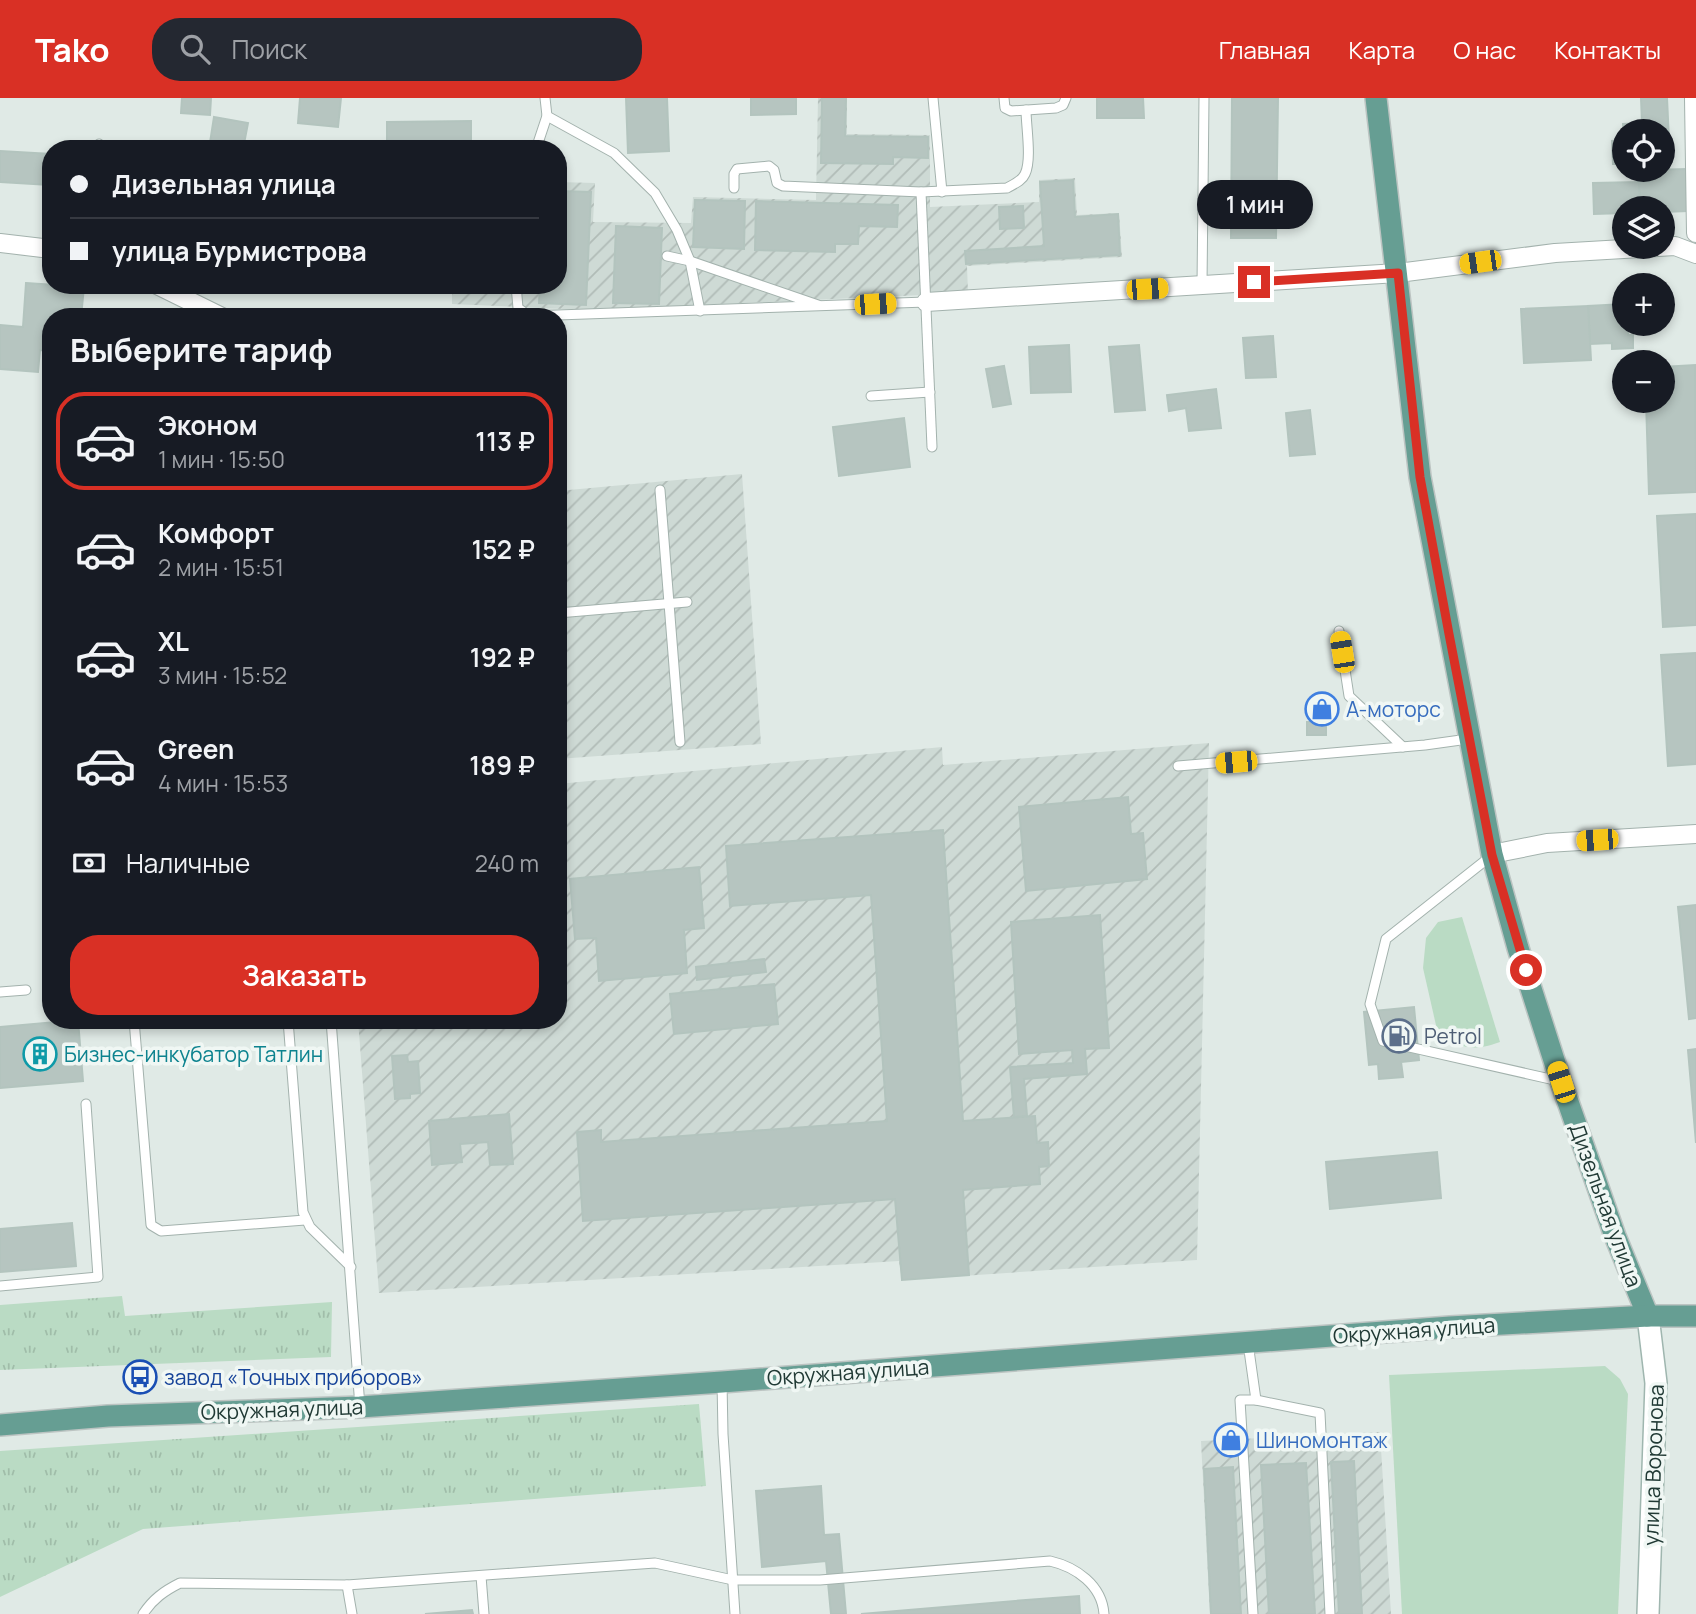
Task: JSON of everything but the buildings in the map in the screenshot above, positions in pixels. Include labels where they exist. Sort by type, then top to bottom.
[{"type":"main road","name":"Дизельная улица","points":[[1376,98],[1420,477],[1492,855],[1518,948],[1561,1082],[1615,1236],[1648,1316]]},
{"type":"main road","name":"улица Воронова","points":[[1648,1316],[1656,1383],[1648,1614]]},
{"type":"main road","name":"Окружная улица","points":[[0,1425],[108,1416],[360,1407],[1450,1326],[1696,1316]]},
{"type":"street","points":[[1694,98],[1696,233]]},
{"type":"street","points":[[0,243],[42,247]]},
{"type":"street","points":[[926,302],[1398,273],[1555,253],[1675,246],[1696,254]]},
{"type":"street","points":[[175,294],[204,308]]},
{"type":"street","points":[[1492,855],[1547,844],[1696,834]]},
{"type":"lane","points":[[539,140],[547,116],[545,98]]},
{"type":"lane","points":[[933,98],[942,192]]},
{"type":"lane","points":[[1004,98],[1004,105],[1008,110],[1056,108],[1063,105],[1066,98]]},
{"type":"lane","points":[[1202,286],[1204,98]]},
{"type":"lane","points":[[734,188],[734,174],[737,169],[769,166],[774,170],[777,183],[783,186],[921,192],[1007,188],[1025,174],[1028,162],[1026,110]]},
{"type":"lane","points":[[547,116],[614,153],[649,186],[666,209],[690,261],[699,311]]},
{"type":"lane","points":[[921,192],[933,447]]},
{"type":"lane","points":[[667,256],[690,261],[824,307]]},
{"type":"lane","points":[[567,316],[926,302]]},
{"type":"lane","points":[[872,396],[930,392]]},
{"type":"lane","points":[[660,490],[680,742]]},
{"type":"lane","points":[[567,612],[687,602]]},
{"type":"lane","points":[[1339,631],[1349,696],[1403,747]]},
{"type":"lane","points":[[1178,766],[1468,739]]},
{"type":"lane","points":[[1492,855],[1386,939],[1370,1004],[1383,1041],[1561,1082]]},
{"type":"lane","points":[[0,992],[26,990]]},
{"type":"lane","points":[[135,1029],[151,1226],[161,1231],[305,1220]]},
{"type":"lane","points":[[289,1029],[305,1220],[351,1266]]},
{"type":"lane","points":[[332,1029],[360,1407]]},
{"type":"lane","points":[[0,1286],[98,1277],[86,1104]]},
{"type":"lane","points":[[1248,1343],[1256,1400]]},
{"type":"lane","points":[[723,1382],[723,1434],[736,1614]]},
{"type":"lane","points":[[1253,1614],[1240,1400],[1256,1400],[1320,1413],[1330,1614]]},
{"type":"lane","points":[[143,1614],[165,1590],[180,1583],[346,1585],[654,1563],[733,1580],[820,1580],[1049,1560],[1069,1567],[1086,1578],[1099,1594],[1104,1614]]},
{"type":"lane","points":[[481,1576],[484,1614]]},
{"type":"lane","points":[[346,1585],[352,1614]]},
{"type":"shaded area","points":[[818,98],[847,98],[847,134],[930,135],[930,207],[1039,202],[1039,180],[1075,178],[1077,215],[1119,213],[1122,257],[967,266],[968,293],[585,310],[452,304],[452,294],[567,294],[567,182],[595,183],[593,222],[691,223],[693,197],[816,200]]},
{"type":"shaded area","points":[[742,474],[761,744],[567,758],[567,490]]},
{"type":"shaded area","points":[[1209,743],[1197,1260],[902,1280],[899,1261],[379,1293],[359,1029],[567,1029],[567,783],[942,747],[943,765]]},
{"type":"shaded area","points":[[1380,1432],[1391,1614],[1210,1614],[1201,1441]]},
{"type":"green space","points":[[1462,917],[1500,1042],[1474,1048],[1454,1043],[1438,1034],[1423,968],[1426,938],[1438,922]]},
{"type":"green space","points":[[122,1296],[125,1316],[332,1302],[331,1357],[0,1370],[0,1305]]},
{"type":"green space","points":[[1605,1366],[1620,1379],[1628,1394],[1618,1614],[1402,1614],[1389,1375]]},
{"type":"green space","points":[[699,1404],[706,1486],[143,1529],[0,1597],[0,1451]]},
{"type":"place","name":"А-моторс","points":[[1322,709]]},
{"type":"place","name":"Petrol","points":[[1399,1036]]},
{"type":"place","name":"Бизнес-инкубатор Татлин","points":[[40,1054]]},
{"type":"place","name":"завод «Точных приборов»","points":[[140,1377]]},
{"type":"place","name":"Шиномонтаж","points":[[1231,1440]]},
{"type":"route","points":[[1254,282],[1398,273],[1420,477],[1468,739],[1492,855],[1526,970]]}]
